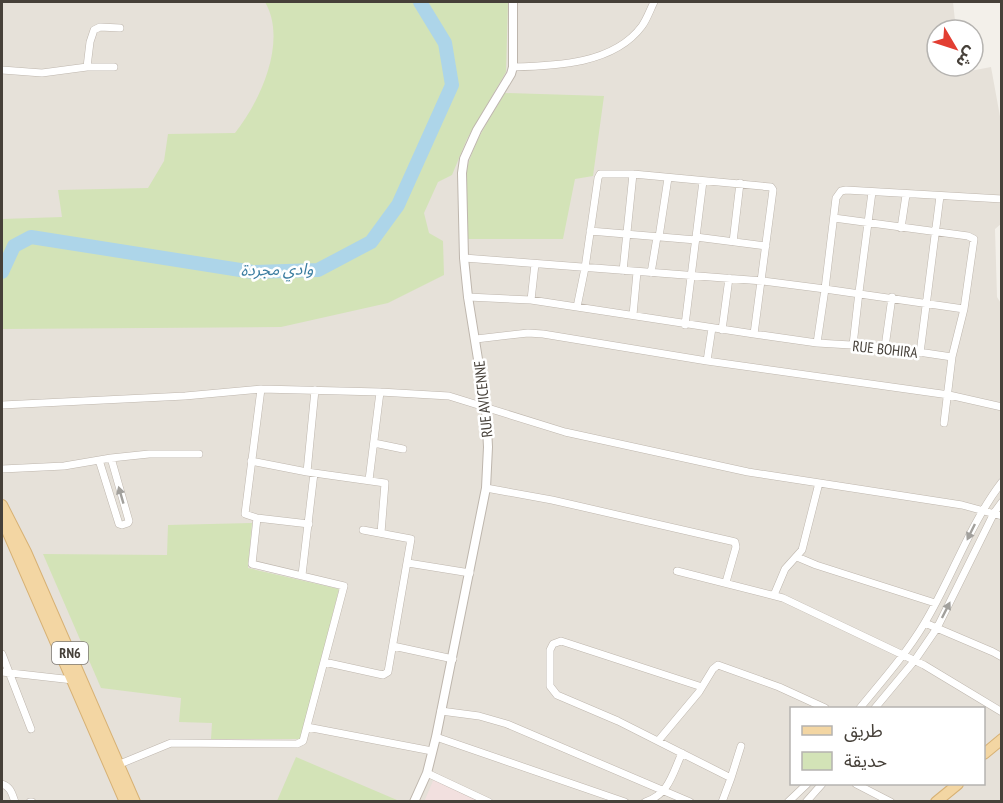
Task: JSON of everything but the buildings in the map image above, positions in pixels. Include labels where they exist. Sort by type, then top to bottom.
[{"type":"main road","name":"RN6","points":[[2,505],[92,712],[125,801]]},
{"type":"main road","name":"RN6","points":[[2,519],[29,570]]},
{"type":"main road","points":[[985,753],[1002,739]]},
{"type":"main road","name":"RN6","points":[[104,742],[120,764],[135,801]]},
{"type":"main road","points":[[985,761],[1002,747]]},
{"type":"main road","points":[[927,801],[946,785]]},
{"type":"main road","points":[[936,801],[956,785]]},
{"type":"street","name":"RUE AVICENNE","points":[[414,801],[427,772],[436,737],[486,488],[488,447],[486,408],[468,297],[461,186],[464,159],[477,130],[513,67],[513,2]]},
{"type":"street","points":[[513,67],[562,64],[613,50],[633,37],[642,27],[654,2]]},
{"type":"street","points":[[87,67],[94,30],[100,27],[120,28]]},
{"type":"street","points":[[2,70],[42,73],[87,67],[114,67]]},
{"type":"street","points":[[577,307],[599,175],[603,173],[633,174],[773,188],[754,334]]},
{"type":"street","points":[[623,271],[633,174]]},
{"type":"street","points":[[651,273],[668,178]]},
{"type":"street","points":[[685,325],[703,180]]},
{"type":"street","points":[[733,242],[740,183]]},
{"type":"street","points":[[817,343],[836,198],[841,191],[1002,199]]},
{"type":"street","points":[[853,345],[872,192]]},
{"type":"street","points":[[901,228],[906,195]]},
{"type":"street","points":[[920,353],[940,196]]},
{"type":"street","points":[[834,218],[973,238],[964,309],[952,357],[944,423]]},
{"type":"street","points":[[590,231],[696,238],[766,246]]},
{"type":"street","points":[[464,258],[762,281],[859,292],[964,309]]},
{"type":"street","points":[[531,300],[535,264]]},
{"type":"street","points":[[633,315],[637,272]]},
{"type":"street","points":[[722,330],[729,278]]},
{"type":"street","name":"RUE BOHIRA","points":[[468,297],[531,300],[685,325],[817,343],[885,347],[952,357]]},
{"type":"street","points":[[885,347],[892,297]]},
{"type":"street","points":[[707,361],[712,328]]},
{"type":"street","points":[[476,339],[528,333],[543,334],[707,361],[949,395],[1002,407]]},
{"type":"street","points":[[261,389],[245,514],[257,518],[309,524]]},
{"type":"street","points":[[2,405],[176,397],[261,389],[449,396],[565,432],[748,472],[902,495],[998,515]]},
{"type":"street","points":[[302,575],[309,524],[315,390]]},
{"type":"street","points":[[369,480],[380,392]]},
{"type":"street","points":[[374,443],[403,449]]},
{"type":"street","points":[[2,469],[47,468],[149,454],[199,454]]},
{"type":"street","points":[[99,460],[119,524],[122,525],[129,521],[111,458]]},
{"type":"street","points":[[251,461],[311,473],[383,482],[386,485],[381,533]]},
{"type":"street","points":[[861,707],[903,655],[925,623],[982,510],[1002,482]]},
{"type":"street","points":[[774,595],[785,569],[802,550],[819,483]]},
{"type":"street","points":[[486,488],[552,500],[735,542],[736,547],[726,582]]},
{"type":"street","points":[[876,707],[915,660],[937,628],[998,515],[1002,502]]},
{"type":"street","points":[[120,764],[171,743],[297,744],[303,741],[344,586],[251,563],[257,518]]},
{"type":"street","points":[[324,662],[385,675],[388,672],[411,539],[363,530]]},
{"type":"street","points":[[796,557],[935,603]]},
{"type":"street","points":[[408,563],[470,573]]},
{"type":"street","points":[[677,571],[774,595],[915,660],[1002,712]]},
{"type":"street","points":[[925,623],[1002,657]]},
{"type":"street","points":[[702,687],[561,641],[553,644],[550,650],[550,686],[557,696],[618,721],[731,778]]},
{"type":"street","points":[[393,646],[453,659]]},
{"type":"street","points":[[2,654],[31,729]]},
{"type":"street","points":[[658,741],[702,687],[712,669],[718,665],[778,687],[823,707]]},
{"type":"street","points":[[2,672],[77,681]]},
{"type":"street","points":[[441,711],[480,716],[507,724],[690,801]]},
{"type":"street","points":[[307,727],[432,751]]},
{"type":"street","points":[[436,737],[625,801]]},
{"type":"street","points":[[722,801],[741,746]]},
{"type":"street","points":[[645,801],[656,798],[665,791],[682,753]]},
{"type":"street","points":[[427,772],[489,801]]},
{"type":"street","points":[[2,784],[7,786],[15,801]]},
{"type":"street","points":[[788,801],[805,785]]},
{"type":"street","points":[[806,801],[820,785]]},
{"type":"street","points":[[860,785],[891,801]]},
{"type":"shaded area","points":[[2,2],[953,2],[955,18],[925,18],[925,78],[985,78],[985,68],[991,67],[1001,122],[1001,224],[995,229],[997,297],[1002,305],[1001,801],[2,802]]},
{"type":"shaded area","points":[[435,776],[490,802],[424,802]]},
{"type":"green space","points":[[265,2],[508,2],[506,72],[467,139],[452,175],[438,182],[424,213],[429,233],[443,241],[444,275],[388,303],[281,327],[2,329],[2,219],[62,217],[58,190],[148,188],[164,161],[168,134],[235,133],[262,88],[268,70],[274,35]]},
{"type":"green space","points":[[505,93],[604,96],[593,176],[575,179],[563,239],[468,239],[466,173],[477,142]]},
{"type":"green space","points":[[252,523],[248,568],[339,589],[301,739],[211,739],[212,723],[179,722],[181,698],[101,688],[43,554],[167,555],[168,525]]},
{"type":"green space","points":[[296,757],[397,800],[397,801],[277,801]]},
{"type":"waterway","name":"وادي مجردة","points":[[2,272],[14,246],[31,237],[253,272],[318,270],[371,242],[398,205],[452,85],[445,43],[420,2]]}]
